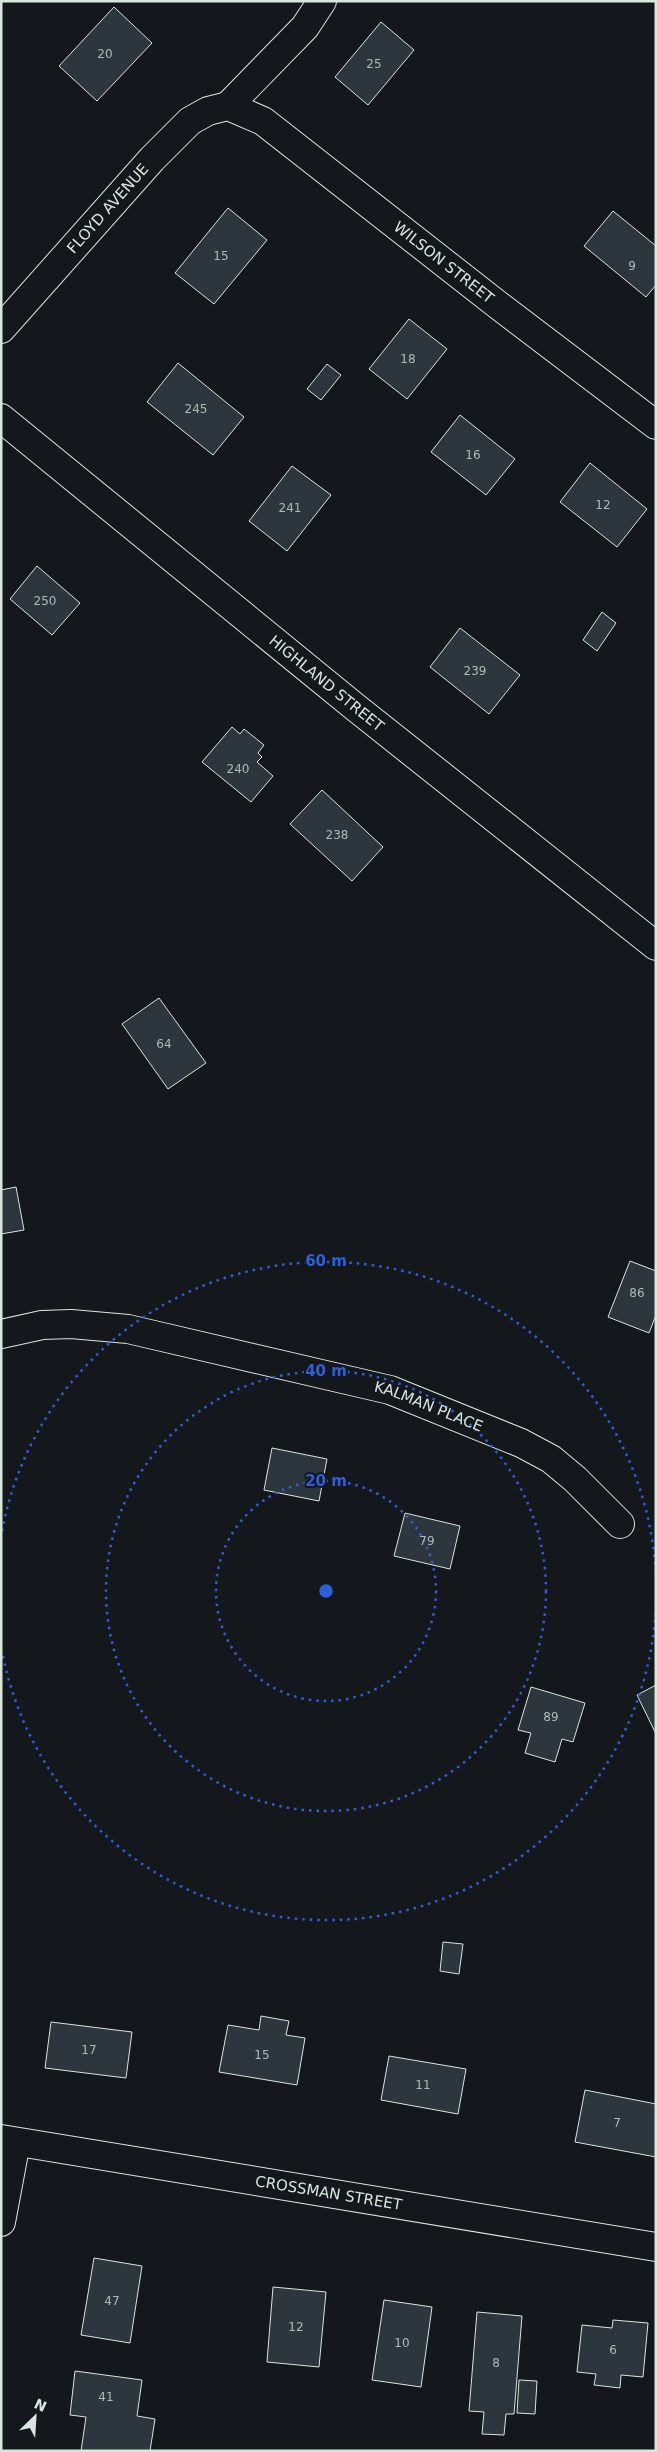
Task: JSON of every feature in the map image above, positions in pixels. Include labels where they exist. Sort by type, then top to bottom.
[{"type":"street","points":[[228,106],[305,27],[322,1]]},
{"type":"street","name":"FLOYD AVENUE","points":[[1,329],[152,159],[190,121],[208,111],[228,106]]},
{"type":"street","name":"WILSON STREET","points":[[228,106],[263,121],[498,305],[656,425]]},
{"type":"street","name":"HIGHLAND STREET","points":[[1,418],[354,707],[656,946]]},
{"type":"street","name":"KALMAN PLACE","points":[[1,1334],[42,1325],[71,1324],[128,1329],[390,1390],[521,1443],[551,1459],[575,1479],[620,1524]]},
{"type":"street","points":[[1,2222],[8,2140]]},
{"type":"street","name":"CROSSMAN STREET","points":[[8,2140],[656,2247]]},
{"type":"building","points":[[114,7],[152,43],[97,101],[59,66]]},
{"type":"building","points":[[381,22],[414,50],[368,105],[335,77]]},
{"type":"building","points":[[228,208],[267,240],[214,304],[175,273]]},
{"type":"building","points":[[613,211],[656,246],[656,285],[646,297],[584,246]]},
{"type":"building","points":[[409,319],[447,349],[407,399],[369,369]]},
{"type":"building","points":[[178,363],[244,417],[213,455],[147,402]]},
{"type":"building","points":[[327,364],[341,375],[321,400],[307,389]]},
{"type":"building","points":[[460,415],[515,459],[486,495],[431,452]]},
{"type":"building","points":[[590,463],[647,509],[617,547],[560,502]]},
{"type":"building","points":[[292,466],[331,495],[287,551],[249,521]]},
{"type":"building","points":[[37,566],[80,603],[52,635],[10,599]]},
{"type":"building","points":[[602,612],[616,623],[597,651],[583,640]]},
{"type":"building","points":[[460,628],[520,675],[489,714],[430,667]]},
{"type":"building","points":[[232,727],[240,734],[244,729],[264,745],[258,753],[262,757],[257,762],[273,776],[251,802],[202,762]]},
{"type":"building","points":[[322,790],[383,847],[352,881],[290,824]]},
{"type":"building","points":[[159,998],[206,1063],[168,1089],[122,1024]]},
{"type":"building","points":[[16,1187],[24,1230],[1,1234],[1,1190]]},
{"type":"building","points":[[630,1261],[656,1271],[656,1315],[649,1333],[608,1317]]},
{"type":"building","points":[[272,1448],[327,1459],[319,1501],[264,1490]]},
{"type":"building","points":[[405,1513],[460,1526],[450,1569],[394,1556]]},
{"type":"building","points":[[656,1685],[656,1734],[637,1695]]},
{"type":"building","points":[[531,1687],[585,1703],[573,1742],[562,1739],[555,1762],[525,1753],[531,1733],[518,1730]]},
{"type":"building","points":[[443,1942],[463,1944],[459,1974],[440,1971]]},
{"type":"building","points":[[261,2016],[289,2021],[286,2035],[305,2038],[297,2085],[219,2072],[228,2025],[259,2030]]},
{"type":"building","points":[[51,2022],[132,2032],[126,2078],[45,2068]]},
{"type":"building","points":[[389,2056],[466,2069],[458,2114],[381,2100]]},
{"type":"building","points":[[585,2090],[656,2104],[656,2157],[575,2142]]},
{"type":"building","points":[[94,2258],[142,2266],[130,2343],[81,2335]]},
{"type":"building","points":[[273,2287],[326,2292],[319,2367],[267,2362]]},
{"type":"building","points":[[384,2300],[432,2307],[421,2387],[372,2380]]},
{"type":"building","points":[[477,2312],[522,2316],[514,2414],[506,2414],[504,2435],[482,2434],[484,2412],[469,2411]]},
{"type":"building","points":[[613,2320],[648,2323],[643,2377],[621,2375],[620,2388],[594,2385],[596,2374],[577,2372],[582,2325],[612,2328]]},
{"type":"building","points":[[75,2371],[142,2380],[137,2416],[155,2419],[150,2451],[81,2451],[86,2417],[70,2415]]},
{"type":"building","points":[[519,2380],[537,2381],[535,2414],[517,2413]]}]
